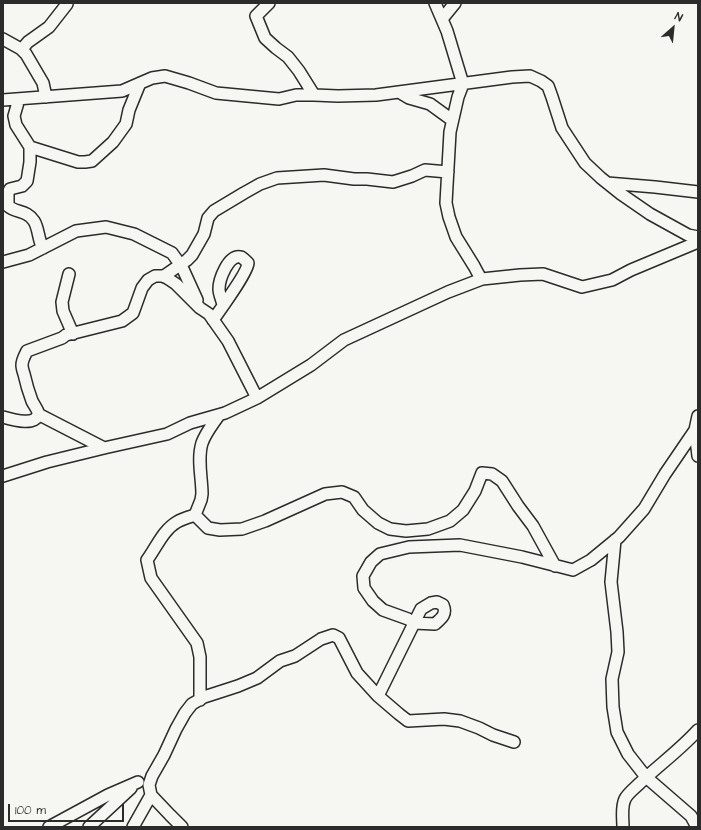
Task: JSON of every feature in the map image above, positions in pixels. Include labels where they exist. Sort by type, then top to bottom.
[{"type":"street","points":[[22,49],[28,42],[49,27],[67,3]]},
{"type":"street","points":[[269,3],[256,16],[265,38],[288,57],[314,95]]},
{"type":"street","points":[[435,3],[447,31],[463,84],[458,97],[450,132],[446,203],[456,237],[481,279]]},
{"type":"street","points":[[442,19],[454,3]]},
{"type":"street","points":[[3,39],[22,49],[43,82],[46,96]]},
{"type":"street","points":[[3,100],[122,91],[152,78],[164,76],[216,93],[279,99],[314,95],[376,95],[512,77],[530,76],[548,86],[562,128],[585,163],[621,194],[650,214],[688,235],[698,237]]},
{"type":"street","points":[[30,147],[78,162],[92,161],[113,142],[126,124],[129,110],[140,83]]},
{"type":"street","points":[[399,92],[409,98],[430,104],[452,120]]},
{"type":"street","points":[[19,99],[14,116],[16,124],[30,147],[30,162],[27,181],[22,186],[10,189],[8,193],[8,206],[26,214],[34,220],[43,248]]},
{"type":"street","points":[[164,276],[192,255],[204,234],[208,218],[214,211],[248,190],[270,180],[277,178],[324,175],[393,182],[408,178],[425,170],[448,172]]},
{"type":"street","points":[[607,183],[698,192]]},
{"type":"street","points":[[3,262],[29,255],[76,232],[106,227],[134,234],[172,253],[180,264],[200,308]]},
{"type":"street","points":[[3,476],[46,462],[167,434],[190,423],[219,415],[240,407],[311,365],[344,340],[448,292],[481,279],[501,276],[543,274],[582,287],[612,280],[631,270],[698,242]]},
{"type":"street","points":[[70,274],[62,302],[63,311],[73,334]]},
{"type":"street","points":[[3,417],[26,422],[35,419],[38,414],[38,410],[33,403],[28,388],[22,365],[23,358],[27,351],[62,338],[66,335],[122,321],[133,313],[142,288],[148,280],[155,276],[164,276],[176,284],[200,308],[209,314],[228,341],[257,398]]},
{"type":"street","points":[[213,320],[223,305]]},
{"type":"street","points":[[38,414],[104,448]]},
{"type":"street","points":[[200,700],[200,657],[197,643],[151,578],[147,560],[167,530],[176,522],[194,515],[201,500],[202,494],[200,459],[202,443],[209,428],[219,415]]},
{"type":"street","points":[[378,696],[414,623],[408,619],[383,610],[373,602],[364,588],[363,576],[370,562],[380,554],[409,547],[460,545],[522,557],[573,570],[591,560],[615,540],[644,509],[694,430],[698,416]]},
{"type":"street","points":[[694,430],[698,456]]},
{"type":"street","points":[[194,515],[208,528],[220,530],[242,529],[265,521],[325,494],[342,492],[354,497],[364,510],[378,523],[390,529],[406,531],[428,529],[450,521],[459,514],[475,491],[482,473],[492,474],[502,481],[533,526],[555,566]]},
{"type":"street","points":[[615,540],[611,582],[618,652],[612,679],[613,707],[617,732],[628,754],[646,777],[691,816],[697,827]]},
{"type":"street","points":[[182,827],[151,795],[149,785],[152,776],[185,713],[192,704],[204,697],[257,678],[280,661],[295,656],[321,638],[333,635],[338,638],[357,673],[378,696],[408,721],[444,719],[460,721],[514,742]]},
{"type":"street","points":[[623,827],[623,810],[625,799],[646,777],[691,738],[698,730]]},
{"type":"street","points":[[49,827],[108,795],[152,776]]},
{"type":"street","points":[[89,827],[138,782]]},
{"type":"street","points":[[133,827],[151,795]]}]
